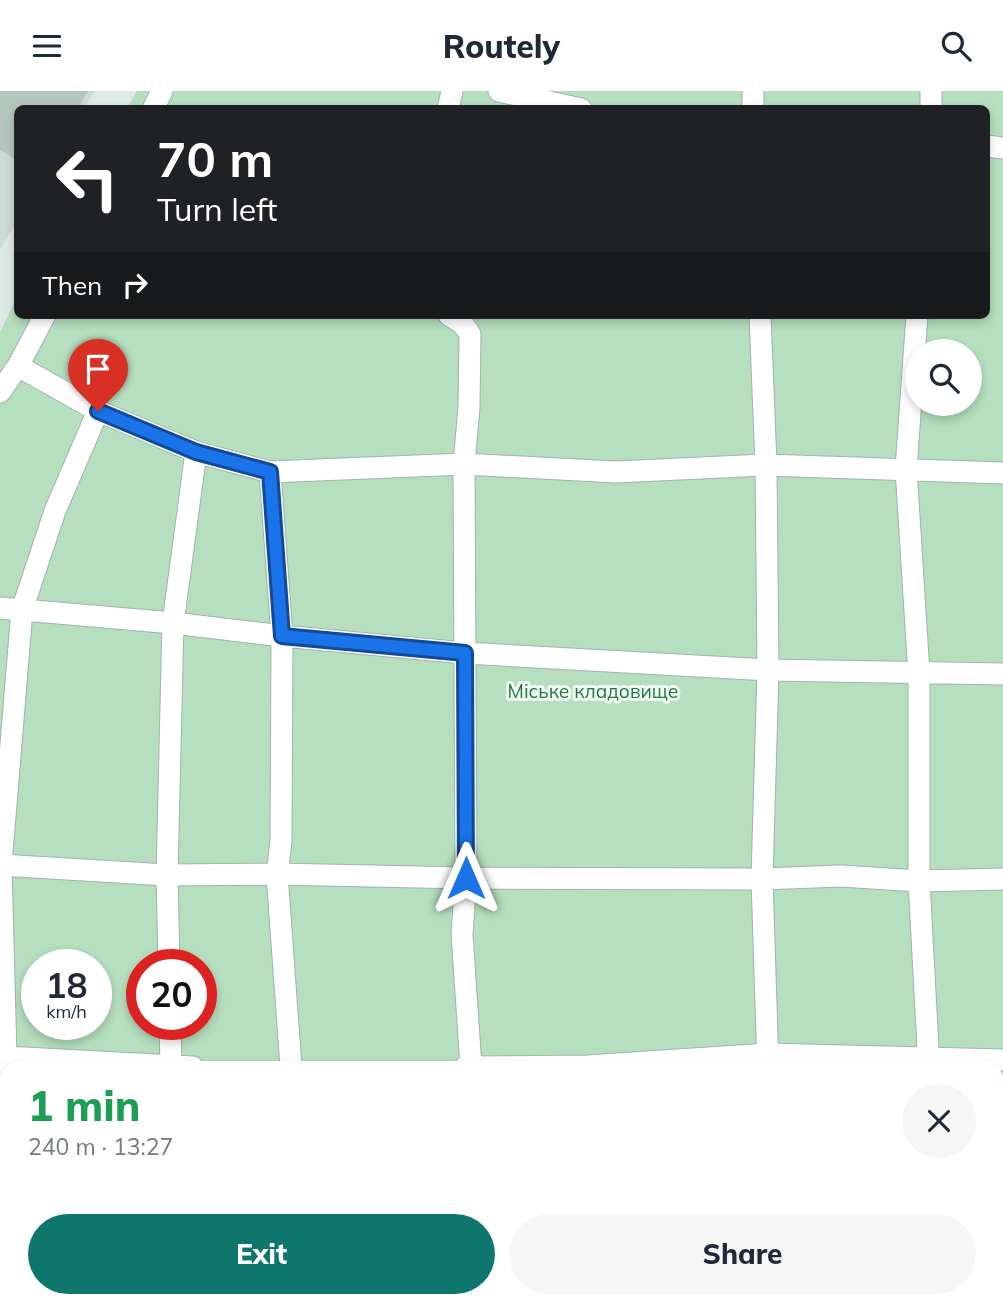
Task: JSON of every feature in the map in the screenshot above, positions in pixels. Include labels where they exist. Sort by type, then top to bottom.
[{"type":"street","points":[[499,91],[564,105]]},
{"type":"street","points":[[0,392],[18,366],[43,319]]},
{"type":"street","points":[[456,319],[470,334],[469,407],[464,464],[466,878],[462,934],[471,1061]]},
{"type":"street","points":[[760,319],[766,465],[768,670],[762,879],[768,1061]]},
{"type":"street","points":[[917,319],[906,469],[919,674],[919,881],[929,1061]]},
{"type":"street","points":[[18,366],[98,411],[196,452],[270,472],[464,464],[616,471],[766,465],[1003,473]]},
{"type":"street","points":[[5,1061],[0,865],[22,611],[55,511],[98,411]]},
{"type":"street","points":[[169,949],[167,876],[173,623],[196,452]]},
{"type":"street","points":[[270,472],[282,636],[281,841],[277,874],[291,1061]]},
{"type":"street","points":[[0,608],[465,653],[768,670],[1003,674]]},
{"type":"street","points":[[0,865],[167,876],[277,874],[762,879],[841,876],[919,881],[1003,879]]},
{"type":"street","points":[[170,1040],[171,1061]]},
{"type":"street","points":[[6,1057],[72,1061]]},
{"type":"street","points":[[978,1061],[1003,1060]]},
{"type":"shaded area","points":[[0,91],[95,91],[86,105],[14,105],[14,226],[0,250]]},
{"type":"green space","name":"Міське кладовище","points":[[137,91],[1003,91],[1003,1061],[0,1061],[0,332],[14,303],[14,319],[990,319],[990,105],[129,105]]},
{"type":"building","points":[[0,91],[88,91],[79,105],[14,105],[14,159],[0,150]]},
{"type":"route","points":[[98,411],[196,452],[270,472],[282,636],[465,653],[466,878]]}]
